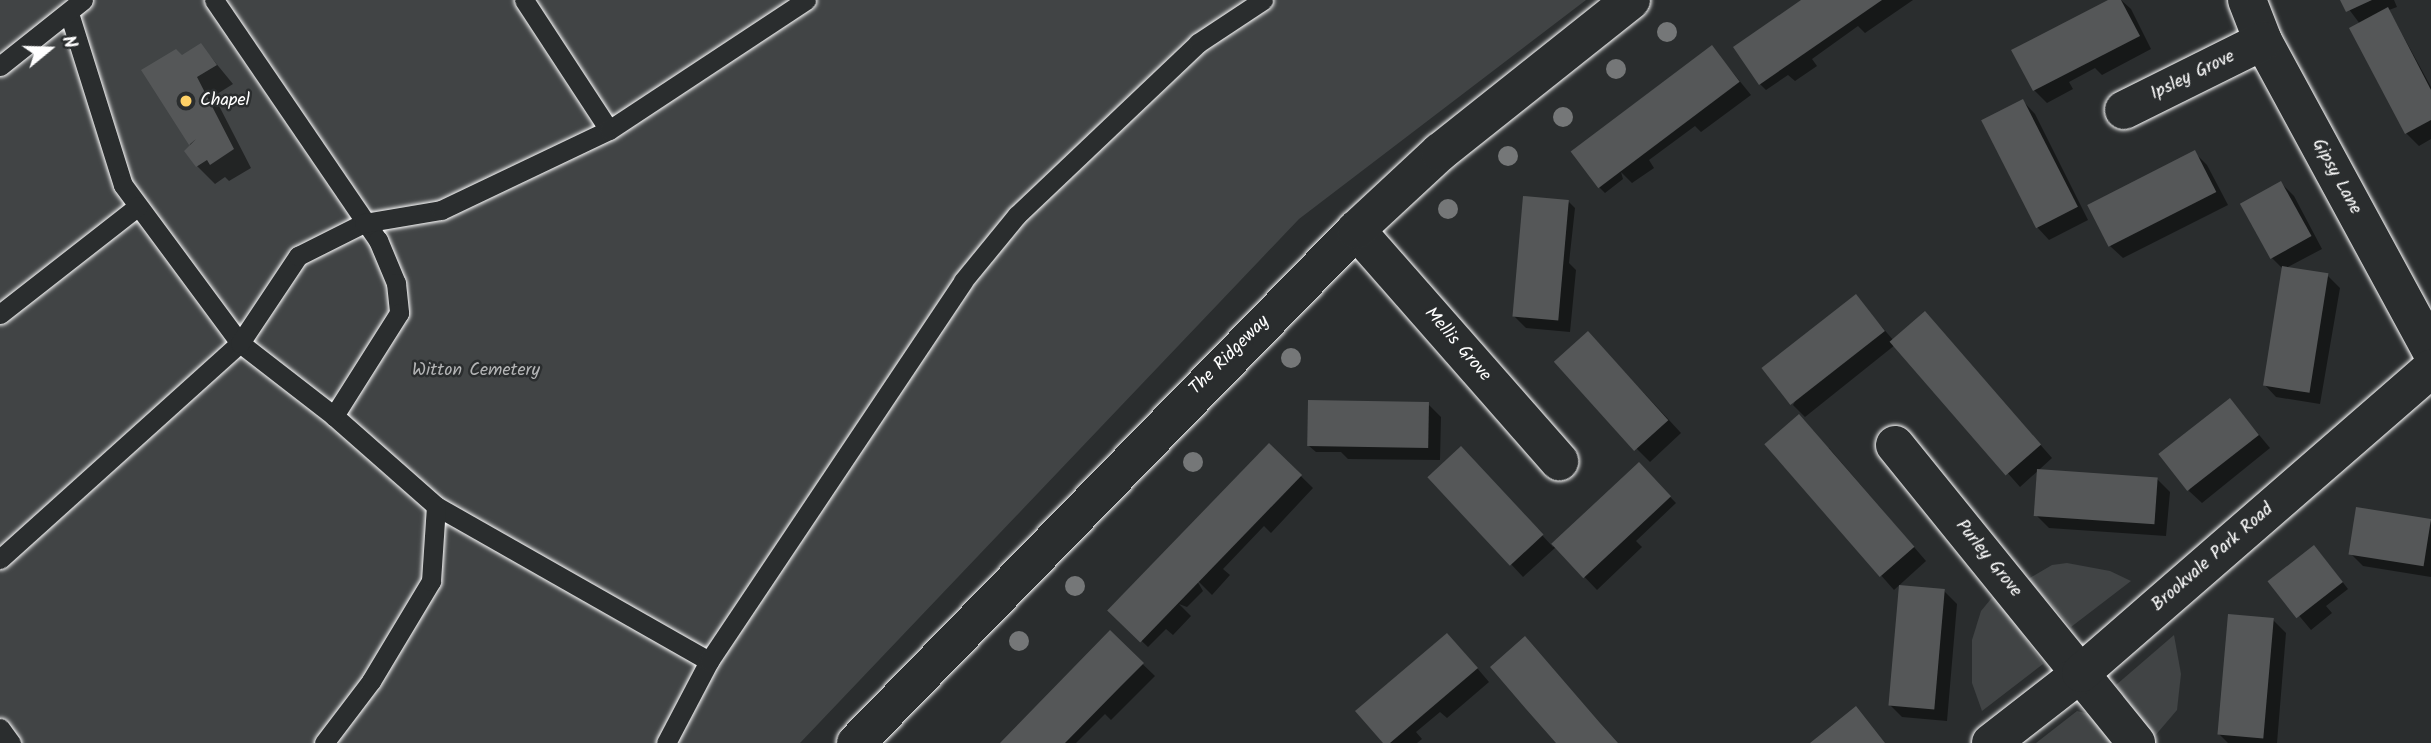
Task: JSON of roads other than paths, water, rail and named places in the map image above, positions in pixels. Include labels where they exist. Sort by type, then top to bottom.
[{"type":"street","name":"The Ridgeway","points":[[856,743],[1356,230],[1440,152],[1631,0]]},
{"type":"street","name":"Gipsy Lane","points":[[2247,0],[2263,41],[2431,351]]},
{"type":"street","name":"Ipsley Grove","points":[[2124,110],[2263,41]]},
{"type":"street","name":"Mellis Grove","points":[[1356,230],[1559,461]]},
{"type":"street","name":"Brookvale Park Road","points":[[1991,743],[2081,673],[2431,369]]},
{"type":"street","name":"Purley Grove","points":[[1895,445],[2136,743]]},
{"type":"lane","points":[[214,0],[378,240],[396,283],[399,313],[334,416]]},
{"type":"lane","points":[[524,0],[610,130]]},
{"type":"lane","points":[[0,559],[240,343],[298,257],[364,223],[441,210],[610,130],[806,0]]},
{"type":"lane","points":[[666,743],[709,661],[963,281],[1017,215],[1198,43],[1264,0]]},
{"type":"lane","points":[[0,65],[76,6],[123,185],[240,343],[334,416],[436,506],[709,661]]},
{"type":"lane","points":[[0,314],[138,206]]},
{"type":"lane","points":[[324,743],[371,681],[431,581],[436,506]]},
{"type":"lane","points":[[0,728],[11,743]]},
{"type":"place","name":"Chapel","points":[[186,101]]},
{"type":"park label","name":"Witton Cemetery","points":[[476,371]]}]
